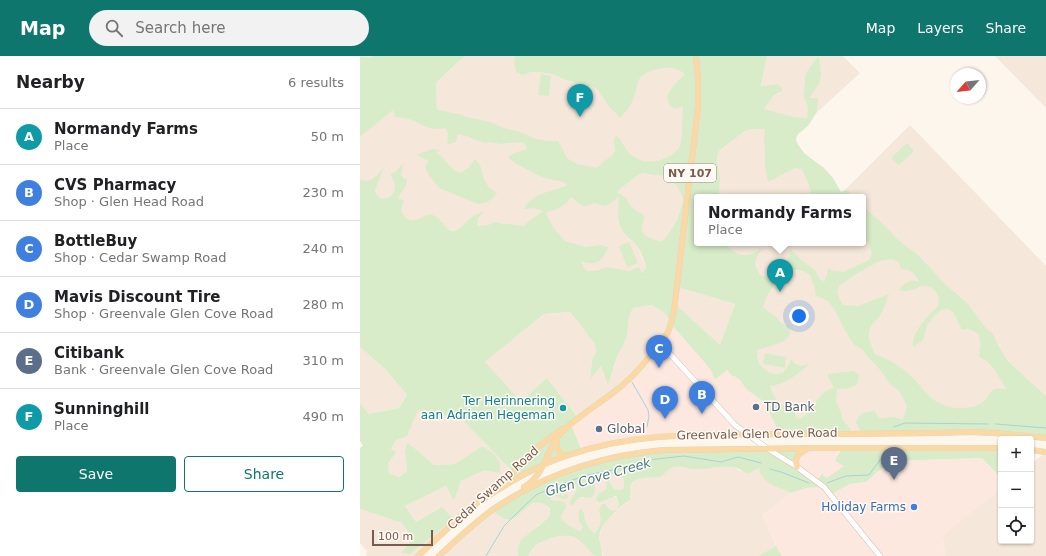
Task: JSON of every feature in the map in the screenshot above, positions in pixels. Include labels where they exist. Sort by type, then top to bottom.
[{"type":"main road","name":"Cedar Swamp Road","points":[[418,556],[461,516],[513,472],[538,447],[623,386],[646,361],[667,333],[674,311],[694,151],[698,103],[696,56]]},
{"type":"main road","points":[[660,344],[735,425],[824,487],[880,556]]},
{"type":"main road","name":"Cedar Swamp Road","points":[[543,465],[558,436],[571,423]]},
{"type":"main road","name":"Greenvale Glen Cove Road","points":[[480,501],[511,481],[543,465],[569,455],[608,444],[642,438],[673,435],[986,432],[1046,438]]},
{"type":"main road","points":[[558,436],[556,444],[558,450],[561,454],[569,455]]},
{"type":"main road","points":[[538,447],[545,449],[548,456]]},
{"type":"main road","points":[[797,467],[796,460],[798,455],[809,448]]},
{"type":"main road","name":"Greenvale Glen Cove Road","points":[[514,496],[535,485],[588,464],[608,458],[664,450],[998,448]]},
{"type":"main road","points":[[1034,450],[1046,452]]},
{"type":"main road","name":"NY 107","points":[[514,496],[518,490],[527,486],[532,481],[543,465]]},
{"type":"main road","name":"Cedar Swamp Road","points":[[439,556],[476,523],[514,496]]},
{"type":"shaded area","points":[[360,56],[373,56],[370,58],[437,110],[436,83],[465,56],[539,56],[539,68],[565,80],[596,88],[608,105],[635,68],[696,56],[690,178],[677,220],[662,241],[634,237],[646,268],[642,273],[588,279],[409,235],[360,183],[360,137],[393,109],[360,88]]},
{"type":"shaded area","points":[[767,56],[843,56],[860,73],[788,139],[842,193],[910,125],[1046,266],[1046,396],[1007,360],[1015,434],[778,434],[759,378],[743,261],[727,246],[866,246],[866,194],[719,194],[720,180],[717,158],[719,151],[745,131],[773,96],[780,93],[761,87]]},
{"type":"shaded area","points":[[995,56],[1046,56],[1046,108]]},
{"type":"shaded area","points":[[677,287],[735,304],[720,346],[675,304]]},
{"type":"shaded area","points":[[652,305],[666,314],[671,324],[667,333],[626,382],[578,418],[547,378],[521,401],[485,362],[544,314],[570,312],[595,344],[596,352],[592,360],[590,378],[601,366],[608,384],[618,354],[627,336],[629,316],[633,308]]},
{"type":"shaded area","points":[[360,322],[438,394],[513,472],[420,556],[366,556],[367,551],[360,543],[360,509],[402,523],[414,539],[442,507],[416,522],[405,506],[446,486],[454,500],[461,481],[485,470],[482,446],[455,464],[434,465],[422,454],[405,451],[407,471],[399,477],[389,473],[388,463],[397,452],[391,449],[396,440],[407,435],[418,410]]},
{"type":"shaded area","points":[[671,324],[712,372],[728,371],[732,376],[740,380],[746,389],[764,402],[775,424],[778,434],[671,435],[582,451],[571,423],[611,395],[646,361]]},
{"type":"shaded area","points":[[360,347],[386,370],[407,395],[399,408],[369,414],[360,403]]},
{"type":"shaded area","points":[[842,448],[844,466],[827,479],[816,481],[797,467],[798,455],[804,450]]},
{"type":"shaded area","points":[[1046,452],[1046,556],[945,556],[943,537],[946,532],[998,490],[998,544],[1034,544],[1034,462]]},
{"type":"shaded area","points":[[982,458],[998,475],[998,490],[946,533],[943,538],[945,556],[782,556],[776,546],[763,515],[791,493],[806,488],[824,487],[830,495],[850,484],[866,482],[890,461]]},
{"type":"shaded area","points":[[729,466],[735,467],[740,471],[761,468],[774,486],[791,493],[763,515],[776,546],[758,556],[602,556],[603,553],[600,546],[599,535],[607,519],[630,500],[630,486],[635,480],[662,476],[667,470],[675,467],[708,468]]},
{"type":"shaded area","points":[[614,474],[621,476],[624,479],[624,488],[620,490],[614,489],[610,482],[607,489],[598,495],[596,501],[599,503],[615,496],[619,505],[618,509],[612,511],[609,510],[608,507],[602,517],[599,528],[596,531],[593,533],[591,532],[586,523],[585,516],[579,519],[579,522],[583,527],[580,531],[574,529],[562,520],[562,514],[566,508],[557,500],[551,500],[550,498],[556,496],[565,500],[568,498],[561,497],[561,495],[564,491],[575,485],[577,486],[571,500],[576,502],[577,499],[585,497],[595,490],[596,478]]},
{"type":"shaded area","points":[[537,502],[544,504],[550,510],[550,514],[548,518],[536,527],[518,549],[518,556],[440,556],[492,509],[515,518],[529,505]]},
{"type":"shaded area","points":[[566,535],[575,537],[595,556],[528,556],[535,546],[547,539]]},
{"type":"green space","points":[[465,56],[436,83],[437,110],[490,122],[537,139],[558,141],[568,159],[577,164],[597,168],[605,160],[612,156],[615,151],[614,140],[616,135],[630,154],[642,161],[657,161],[671,155],[677,150],[680,146],[682,138],[683,106],[673,108],[668,101],[668,96],[672,88],[685,74],[678,70],[669,68],[658,69],[643,75],[638,83],[630,106],[620,118],[608,105],[596,88],[565,80],[552,74],[531,72],[523,75],[517,73],[514,62],[515,56],[767,56],[761,86],[778,84],[782,88],[782,91],[773,96],[764,109],[793,117],[807,118],[808,107],[804,97],[805,75],[814,61],[819,57],[821,75],[819,84],[809,98],[818,98],[817,111],[808,126],[798,134],[796,139],[804,153],[824,168],[833,178],[841,192],[846,190],[852,194],[810,194],[811,192],[808,182],[802,169],[795,168],[768,182],[765,167],[765,129],[752,129],[745,131],[719,151],[717,158],[720,180],[719,194],[694,194],[694,246],[728,246],[738,254],[742,255],[751,254],[762,249],[756,259],[755,264],[760,275],[769,278],[773,276],[789,257],[790,249],[815,270],[819,278],[824,282],[828,268],[832,271],[844,272],[869,260],[872,254],[866,240],[866,209],[897,239],[919,256],[944,283],[968,304],[985,327],[993,334],[1007,360],[1046,396],[1046,438],[1015,434],[862,432],[856,423],[859,417],[863,414],[875,411],[880,418],[893,417],[903,420],[907,406],[900,392],[890,384],[863,350],[854,345],[836,312],[828,301],[815,295],[815,288],[810,275],[803,271],[794,269],[786,271],[780,276],[767,296],[763,307],[781,323],[788,326],[791,330],[789,335],[778,344],[758,350],[757,359],[767,371],[774,374],[780,374],[784,371],[791,359],[794,363],[801,366],[809,364],[801,372],[781,384],[770,386],[776,400],[781,405],[788,407],[792,403],[795,415],[798,419],[808,413],[820,396],[834,388],[828,374],[853,371],[858,374],[859,379],[856,385],[845,389],[837,389],[836,402],[843,420],[851,430],[847,432],[778,433],[764,402],[746,389],[740,380],[732,376],[727,370],[714,379],[712,372],[671,324],[666,314],[652,305],[633,308],[629,316],[627,336],[618,354],[608,385],[601,366],[590,379],[592,360],[596,352],[595,344],[570,312],[544,314],[485,362],[521,401],[547,378],[578,418],[571,424],[582,451],[568,454],[494,490],[513,472],[454,411],[457,420],[442,414],[418,410],[407,436],[396,440],[391,449],[397,452],[388,463],[389,473],[399,477],[407,471],[405,451],[407,443],[434,465],[455,464],[482,446],[493,453],[500,463],[500,473],[485,470],[461,481],[454,501],[446,486],[405,506],[416,522],[442,507],[453,519],[410,554],[401,553],[413,539],[402,523],[360,509],[360,448],[363,446],[360,441],[360,403],[369,414],[399,408],[407,395],[386,370],[360,347],[360,179],[367,181],[374,178],[384,167],[375,190],[380,198],[387,198],[393,194],[395,190],[390,174],[395,172],[403,164],[401,174],[404,179],[407,179],[407,182],[398,199],[404,200],[401,211],[405,217],[410,220],[414,220],[433,215],[452,231],[457,230],[471,218],[484,211],[478,218],[477,226],[488,225],[496,222],[524,226],[543,211],[534,208],[524,209],[532,199],[543,193],[568,185],[537,175],[515,163],[508,157],[514,153],[527,149],[526,145],[521,142],[500,144],[491,142],[485,143],[458,134],[456,142],[447,145],[448,134],[446,128],[430,128],[409,119],[395,117],[393,110],[360,137],[360,57]],"holes":[[[644,173],[665,176],[677,186],[682,195],[683,201],[677,220],[662,241],[652,239],[643,233],[642,226],[644,216],[630,205],[625,197],[616,192],[639,174]],[[571,197],[582,206],[594,203],[605,206],[619,197],[618,213],[621,228],[634,242],[642,254],[646,268],[642,273],[639,267],[629,271],[608,267],[594,271],[587,271],[584,268],[581,261],[586,263],[598,262],[604,256],[608,247],[601,245],[585,247],[565,241],[553,227],[546,213],[560,207]],[[891,259],[899,262],[901,269],[912,272],[919,282],[913,280],[903,285],[899,290],[909,291],[920,286],[928,286],[935,291],[939,300],[938,306],[918,328],[914,337],[913,347],[923,340],[927,325],[933,317],[941,310],[948,309],[954,313],[962,330],[969,329],[977,333],[981,343],[979,357],[992,367],[1007,389],[993,390],[986,399],[976,406],[959,408],[942,405],[930,397],[909,374],[889,360],[875,354],[872,348],[869,333],[871,326],[882,312],[889,294],[858,306],[843,305],[837,292],[839,286],[856,274],[880,261]],[[677,287],[735,304],[720,345],[675,304]]]},
{"type":"green space","points":[[541,74],[551,76],[549,96],[538,95]]},
{"type":"green space","points":[[906,144],[908,144],[913,152],[899,165],[892,159],[892,157]]},
{"type":"green space","points":[[432,149],[440,150],[437,153],[453,169],[460,173],[468,168],[475,159],[481,167],[484,180],[491,189],[497,193],[489,201],[478,204],[439,188],[426,169],[426,164],[429,161],[416,155]]},
{"type":"green space","points":[[629,242],[638,263],[627,267],[619,246]]},
{"type":"green space","points":[[765,353],[786,357],[785,368],[763,364]]},
{"type":"green space","points":[[842,448],[998,448],[998,475],[982,458],[890,461],[866,482],[850,484],[830,495],[824,487],[806,488],[791,493],[766,481],[759,472],[761,468],[750,473],[729,467],[696,469],[675,467],[660,477],[642,478],[631,484],[630,500],[611,516],[600,532],[599,537],[602,556],[595,556],[574,537],[565,536],[554,537],[539,543],[534,547],[528,556],[518,556],[518,549],[521,540],[548,518],[550,509],[541,503],[534,503],[516,517],[510,519],[502,517],[492,509],[561,474],[645,452],[804,450],[796,463],[816,481],[822,474],[827,478],[844,466],[835,461]],"holes":[[[614,474],[621,476],[624,479],[624,488],[620,490],[614,489],[608,481],[606,484],[607,489],[598,494],[596,501],[599,503],[616,496],[619,505],[618,509],[614,511],[610,510],[605,504],[602,504],[599,511],[601,520],[594,533],[587,525],[581,509],[578,514],[579,522],[583,527],[580,531],[569,526],[561,518],[566,508],[565,503],[562,501],[551,500],[550,498],[556,496],[565,500],[568,498],[568,495],[566,494],[561,497],[561,495],[564,491],[575,485],[577,486],[575,493],[570,502],[571,505],[573,505],[582,497],[591,498],[593,496],[596,478]]]},
{"type":"green space","points":[[776,546],[782,556],[758,556]]},
{"type":"waterway","points":[[632,382],[648,410],[649,416],[647,427]]},
{"type":"waterway","name":"Glen Cove Creek","points":[[894,427],[905,423],[988,424]]},
{"type":"waterway","name":"Glen Cove Creek","points":[[996,424],[1046,428]]},
{"type":"waterway","name":"Glen Cove Creek","points":[[486,556],[504,526],[536,495],[558,485],[587,475],[628,467],[648,460],[684,456],[721,462],[738,457],[761,463]]},
{"type":"waterway","name":"Glen Cove Creek","points":[[827,483],[846,476],[869,475],[883,456]]},
{"type":"waterway","name":"Glen Cove Creek","points":[[770,469],[809,483]]},
{"type":"place","name":"Sunninghill","points":[[580,117]]},
{"type":"place","name":"Normandy Farms","points":[[780,292]]},
{"type":"place","name":"BottleBuy","points":[[659,368]]},
{"type":"place","name":"TD Bank","points":[[756,407]]},
{"type":"place","name":"Ter Herinnering aan Adriaen Hegeman","points":[[563,408]]},
{"type":"place","name":"CVS Pharmacy","points":[[702,414]]},
{"type":"place","name":"Mavis Discount Tire","points":[[665,419]]},
{"type":"place","name":"Global","points":[[599,429]]},
{"type":"place","name":"Citibank","points":[[894,480]]},
{"type":"place","name":"Holiday Farms","points":[[914,507]]}]
